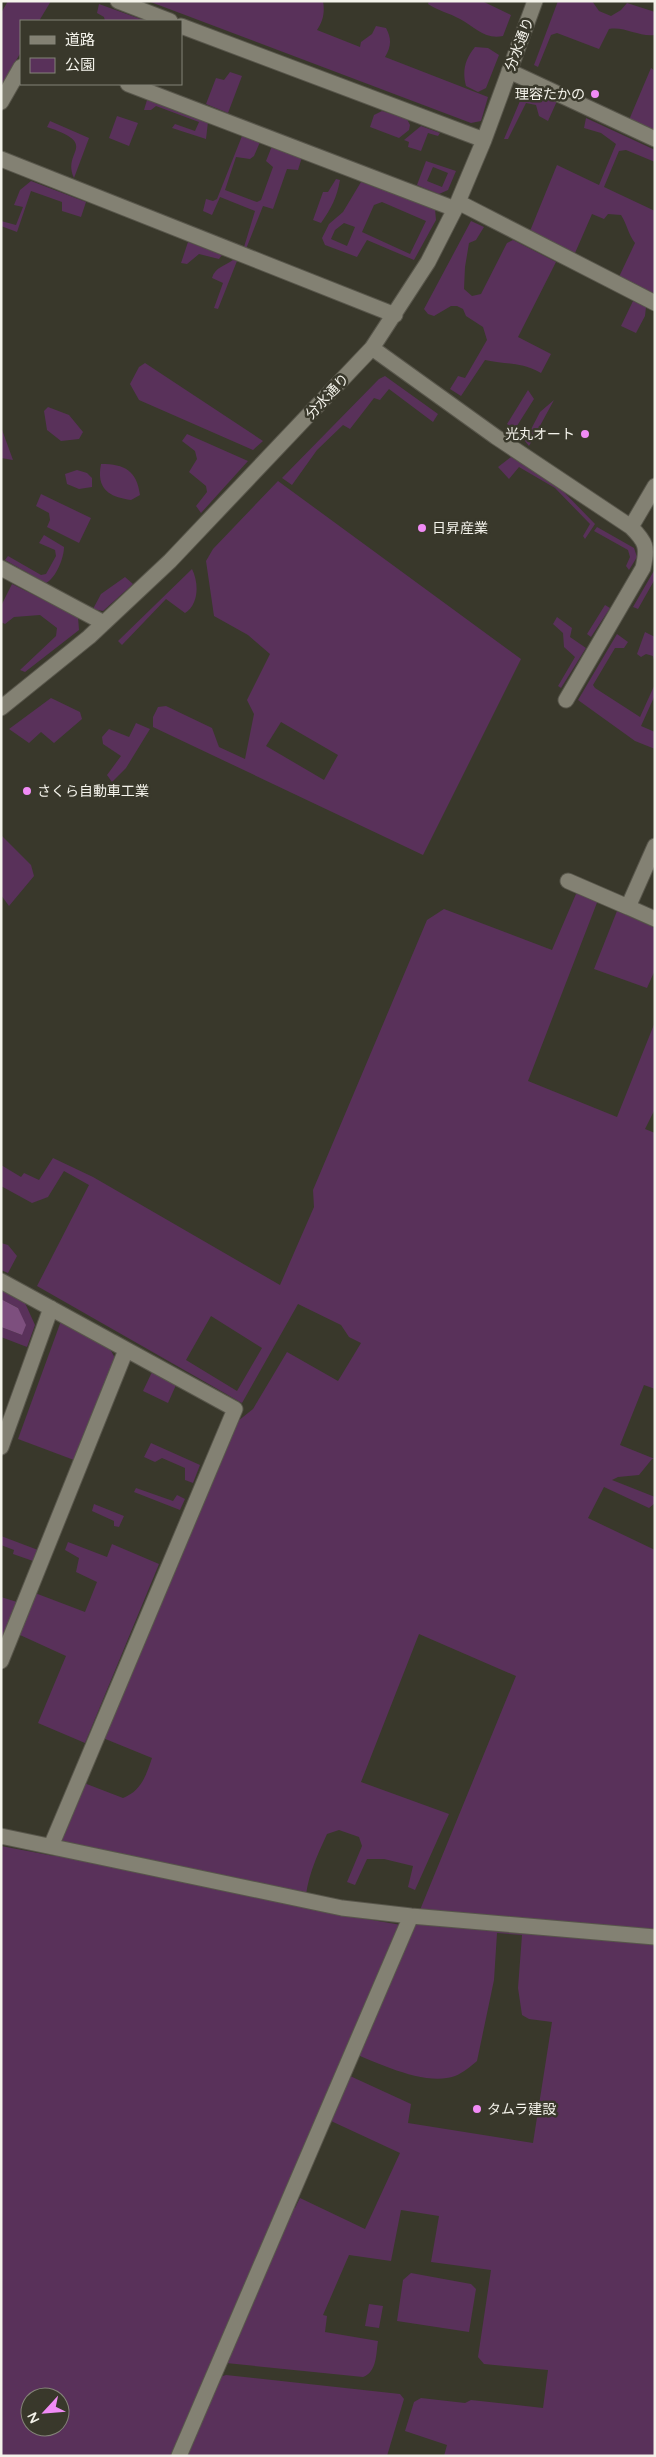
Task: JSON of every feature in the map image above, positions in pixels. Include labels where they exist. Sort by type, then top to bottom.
[{"type":"street","points":[[118,1],[167,20]]},
{"type":"street","name":"分水通り","points":[[1,708],[104,623],[170,561],[372,348],[428,262],[456,206],[484,140],[535,1]]},
{"type":"street","points":[[182,26],[484,140]]},
{"type":"street","points":[[1,102],[20,69]]},
{"type":"street","points":[[509,71],[655,139]]},
{"type":"street","points":[[131,85],[456,206],[655,303]]},
{"type":"street","points":[[1,159],[395,315]]},
{"type":"street","points":[[372,348],[496,437],[631,527],[643,539],[647,552],[644,568],[566,700]]},
{"type":"street","points":[[631,527],[655,486]]},
{"type":"street","points":[[1,568],[104,623]]},
{"type":"street","points":[[628,907],[655,846]]},
{"type":"street","points":[[568,881],[655,919]]},
{"type":"street","points":[[1,1281],[235,1410],[51,1846]]},
{"type":"street","points":[[1,1448],[51,1308]]},
{"type":"street","points":[[1,1662],[126,1350]]},
{"type":"street","points":[[1,1836],[342,1908],[411,1916],[655,1937]]},
{"type":"street","points":[[179,2456],[411,1916]]},
{"type":"green space","points":[[8,1],[51,1],[40,20],[20,20],[20,54],[1,86],[1,13]]},
{"type":"green space","points":[[148,1],[323,1],[323,17],[317,30],[360,47],[361,42],[372,34],[376,26],[386,28],[390,43],[385,57],[488,97],[481,121],[471,123]]},
{"type":"green space","points":[[429,1],[482,1],[511,15],[503,36],[491,36],[428,4]]},
{"type":"green space","points":[[558,1],[592,1],[599,11],[611,16],[621,10],[627,3],[655,12],[655,35],[615,28],[609,29],[599,49],[557,33],[551,35],[538,67],[534,65]]},
{"type":"green space","points":[[99,4],[143,20],[105,20],[104,17],[97,13]]},
{"type":"green space","points":[[475,47],[488,48],[499,55],[486,88],[478,92],[466,86],[464,75],[467,61]]},
{"type":"green space","points":[[651,68],[655,71],[655,131],[629,120]]},
{"type":"green space","points":[[230,72],[242,76],[228,113],[206,104],[216,78],[224,80]]},
{"type":"green space","points":[[529,87],[557,101],[548,121],[539,116],[536,105],[526,103],[508,139],[504,139],[525,89]]},
{"type":"green space","points":[[147,100],[208,122],[206,139],[172,128],[175,124],[195,131],[199,122],[156,106],[151,110],[144,110]]},
{"type":"green space","points":[[382,111],[407,119],[410,125],[409,130],[399,138],[370,127],[374,115]]},
{"type":"green space","points":[[117,116],[138,123],[129,146],[109,138]]},
{"type":"green space","points":[[586,118],[655,150],[655,162],[626,150],[619,151],[604,187],[655,211],[655,295],[618,279],[635,243],[621,215],[608,214],[604,219],[592,214],[575,253],[530,231],[557,165],[599,185],[616,144],[601,133],[584,128]]},
{"type":"green space","points":[[50,121],[89,138],[74,178],[71,169],[76,144],[63,133],[47,127]]},
{"type":"green space","points":[[421,126],[440,133],[438,136],[428,133],[421,151],[408,147],[409,142],[404,140]]},
{"type":"green space","points":[[242,136],[260,142],[254,156],[250,159],[236,157],[225,190],[257,202],[261,200],[273,167],[266,161],[272,146],[302,157],[298,170],[287,169],[273,209],[263,206],[246,249],[244,247],[255,211],[220,197],[212,215],[203,211],[206,199],[213,201],[217,199]]},
{"type":"green space","points":[[426,161],[456,171],[448,190],[439,194],[417,185]],"holes":[[[433,167],[448,173],[442,187],[427,181]]]},
{"type":"green space","points":[[336,179],[340,180],[331,208],[321,223],[313,220],[323,192],[328,192]]},
{"type":"green space","points":[[31,181],[86,202],[81,217],[62,211],[62,202],[31,191],[17,232],[1,226],[1,221],[16,225],[23,207],[14,205],[20,190]]},
{"type":"green space","points":[[361,182],[435,209],[436,220],[414,260],[367,240],[357,257],[325,245],[322,238],[329,224],[343,212]],"holes":[[[382,202],[426,221],[410,254],[362,232],[374,205]],[[344,223],[355,227],[347,246],[331,239],[335,230]]]},
{"type":"green space","points":[[471,221],[484,227],[476,240],[469,243],[464,289],[472,296],[481,294],[507,243],[513,240],[556,262],[518,337],[551,354],[541,373],[519,365],[485,360],[461,396],[450,389],[458,376],[465,378],[487,340],[483,327],[466,316],[463,309],[457,306],[451,306],[434,316],[428,314],[424,309]]},
{"type":"green space","points":[[188,242],[222,255],[219,259],[199,254],[187,264],[181,263]]},
{"type":"green space","points":[[233,260],[237,261],[218,309],[214,308],[223,283],[212,278],[213,274]]},
{"type":"green space","points":[[633,301],[646,307],[645,316],[636,333],[621,326]]},
{"type":"green space","points":[[145,363],[263,441],[253,450],[139,400],[130,384],[139,367]]},
{"type":"green space","points":[[385,376],[438,414],[433,422],[389,389],[380,400],[374,398],[350,429],[343,425],[317,450],[292,485],[282,478],[379,379]]},
{"type":"green space","points":[[528,390],[534,399],[515,429],[507,424]]},
{"type":"green space","points":[[554,400],[529,446],[525,441],[540,412]]},
{"type":"green space","points":[[48,407],[69,415],[83,432],[79,439],[61,441],[47,430],[44,411]]},
{"type":"green space","points":[[1,427],[13,460],[1,458]]},
{"type":"green space","points":[[187,434],[248,461],[201,513],[196,506],[207,492],[206,486],[189,472],[197,459],[195,451],[182,441]]},
{"type":"green space","points":[[511,457],[558,486],[595,524],[585,539],[583,536],[590,524],[555,488],[519,467],[509,479],[498,467]]},
{"type":"green space","points":[[101,464],[117,465],[128,470],[136,480],[140,495],[131,500],[111,494],[102,486],[100,480]]},
{"type":"green space","points":[[77,470],[87,473],[92,478],[92,487],[79,489],[67,484],[65,474]]},
{"type":"green space","points":[[278,481],[521,659],[423,855],[153,727],[153,717],[158,707],[166,706],[212,728],[219,747],[245,759],[254,714],[247,700],[270,654],[248,635],[214,616],[206,561],[213,549]],"holes":[[[281,722],[338,755],[324,780],[266,746]]]},
{"type":"green space","points":[[41,494],[91,518],[79,543],[47,527],[50,520],[49,513],[36,506]]},
{"type":"green space","points":[[597,527],[634,548],[637,557],[629,570],[626,566],[630,557],[628,550],[594,531]]},
{"type":"green space","points":[[44,535],[64,547],[59,567],[53,577],[46,583],[5,560],[8,556],[41,575],[46,574],[56,556],[55,550],[39,543]]},
{"type":"green space","points":[[192,569],[197,587],[195,599],[190,609],[185,613],[166,599],[122,645],[118,641]]},
{"type":"green space","points":[[655,569],[655,579],[638,609],[633,607]]},
{"type":"green space","points":[[125,577],[133,584],[103,611],[93,609],[101,594]]},
{"type":"green space","points":[[12,584],[78,617],[79,630],[25,672],[20,670],[56,636],[57,628],[40,615],[14,617],[5,624],[1,622],[1,606]]},
{"type":"green space","points":[[605,605],[610,608],[591,637],[587,634]]},
{"type":"green space","points":[[557,617],[572,628],[570,637],[586,648],[561,688],[558,686],[575,657],[564,647],[563,633],[553,624]]},
{"type":"green space","points":[[645,632],[655,637],[655,663],[653,656],[646,654],[641,657],[637,654]]},
{"type":"green space","points":[[617,634],[628,642],[624,648],[615,648],[593,685],[640,717],[655,684],[655,695],[641,726],[655,732],[655,749],[635,741],[578,700]]},
{"type":"green space","points":[[51,698],[80,712],[82,719],[54,743],[41,732],[29,743],[9,729]]},
{"type":"green space","points":[[136,723],[150,729],[126,768],[112,782],[107,775],[121,756],[103,744],[102,737],[109,729],[129,737]]},
{"type":"green space","points":[[1,835],[31,865],[34,876],[9,906],[1,895]]},
{"type":"green space","points":[[583,893],[598,900],[528,1081],[617,1117],[655,1022],[655,1109],[645,1129],[655,1133],[655,1389],[644,1385],[620,1445],[655,1459],[652,1459],[639,1475],[618,1477],[612,1480],[655,1497],[655,1503],[649,1508],[604,1487],[588,1518],[655,1550],[655,2456],[444,2456],[447,2445],[405,2431],[414,2402],[421,2398],[465,2403],[471,2400],[543,2408],[548,2370],[484,2364],[478,2357],[491,2270],[431,2262],[439,2216],[401,2210],[391,2261],[349,2255],[323,2315],[327,2316],[325,2332],[378,2341],[375,2362],[368,2375],[363,2377],[216,2362],[220,2377],[226,2375],[400,2394],[404,2399],[387,2456],[1,2456],[1,1846],[54,1856],[84,1783],[123,1798],[139,1787],[152,1758],[103,1738],[233,1425],[253,1409],[287,1352],[338,1381],[361,1343],[349,1337],[341,1325],[298,1304],[242,1403],[37,1286],[89,1185],[64,1171],[48,1197],[32,1203],[1,1186],[1,1165],[21,1177],[24,1173],[39,1180],[53,1158],[93,1177],[280,1285],[314,1207],[313,1190],[427,920],[444,909],[552,950],[576,894]],"holes":[[[211,1316],[262,1348],[237,1391],[186,1360]],[[419,1634],[516,1676],[413,1927],[337,1914],[305,1906],[315,1860],[327,1834],[339,1830],[359,1837],[362,1846],[347,1882],[355,1885],[367,1859],[384,1859],[413,1866],[408,1887],[415,1890],[449,1814],[361,1782]],[[497,1933],[522,1935],[518,1988],[522,2015],[529,2019],[552,2022],[533,2143],[408,2123],[411,2104],[350,2076],[331,2121],[400,2153],[365,2229],[300,2198],[295,2208],[281,2200],[348,2051],[401,2072],[430,2078],[443,2079],[458,2075],[477,2061],[494,1980]]]},
{"type":"green space","points":[[617,911],[655,928],[655,970],[647,988],[594,969]]},
{"type":"green space","points":[[1,1243],[8,1245],[17,1256],[8,1273],[1,1270]]},
{"type":"green space","points":[[1,1290],[25,1303],[35,1325],[27,1347],[1,1337],[1,1327],[22,1335],[18,1308],[1,1299]]},
{"type":"green space","points":[[61,1321],[109,1347],[116,1360],[74,1460],[18,1439]]},
{"type":"green space","points":[[152,1372],[176,1385],[168,1403],[143,1391]]},
{"type":"green space","points":[[151,1443],[200,1465],[193,1483],[185,1480],[185,1468],[162,1458],[155,1462],[144,1457]]},
{"type":"green space","points":[[136,1488],[173,1501],[177,1495],[185,1499],[180,1510],[134,1492]]},
{"type":"green space","points":[[94,1504],[124,1516],[119,1527],[114,1526],[114,1521],[92,1511]]},
{"type":"green space","points":[[1,1536],[38,1550],[33,1561],[13,1554],[14,1550],[1,1545]]},
{"type":"green space","points":[[68,1542],[107,1557],[112,1544],[159,1564],[85,1743],[38,1723],[66,1656],[20,1635],[20,1626],[35,1593],[85,1612],[97,1582],[76,1572],[79,1558],[65,1550]]},
{"type":"green space","points":[[1,1597],[17,1602],[1,1641]]},
{"type":"green space","points":[[411,2273],[471,2284],[476,2289],[469,2332],[397,2321],[403,2280]]},
{"type":"green space","points":[[369,2304],[383,2306],[379,2328],[365,2326]]},
{"type":"shaded area","points":[[1,1299],[18,1308],[26,1325],[22,1335],[1,1327]]},
{"type":"place","name":"理容たかの","points":[[595,94]]},
{"type":"place","name":"光丸オート","points":[[585,434]]},
{"type":"place","name":"日昇産業","points":[[422,528]]},
{"type":"place","name":"さくら自動車工業","points":[[27,791]]},
{"type":"place","name":"タムラ建設","points":[[477,2109]]}]
